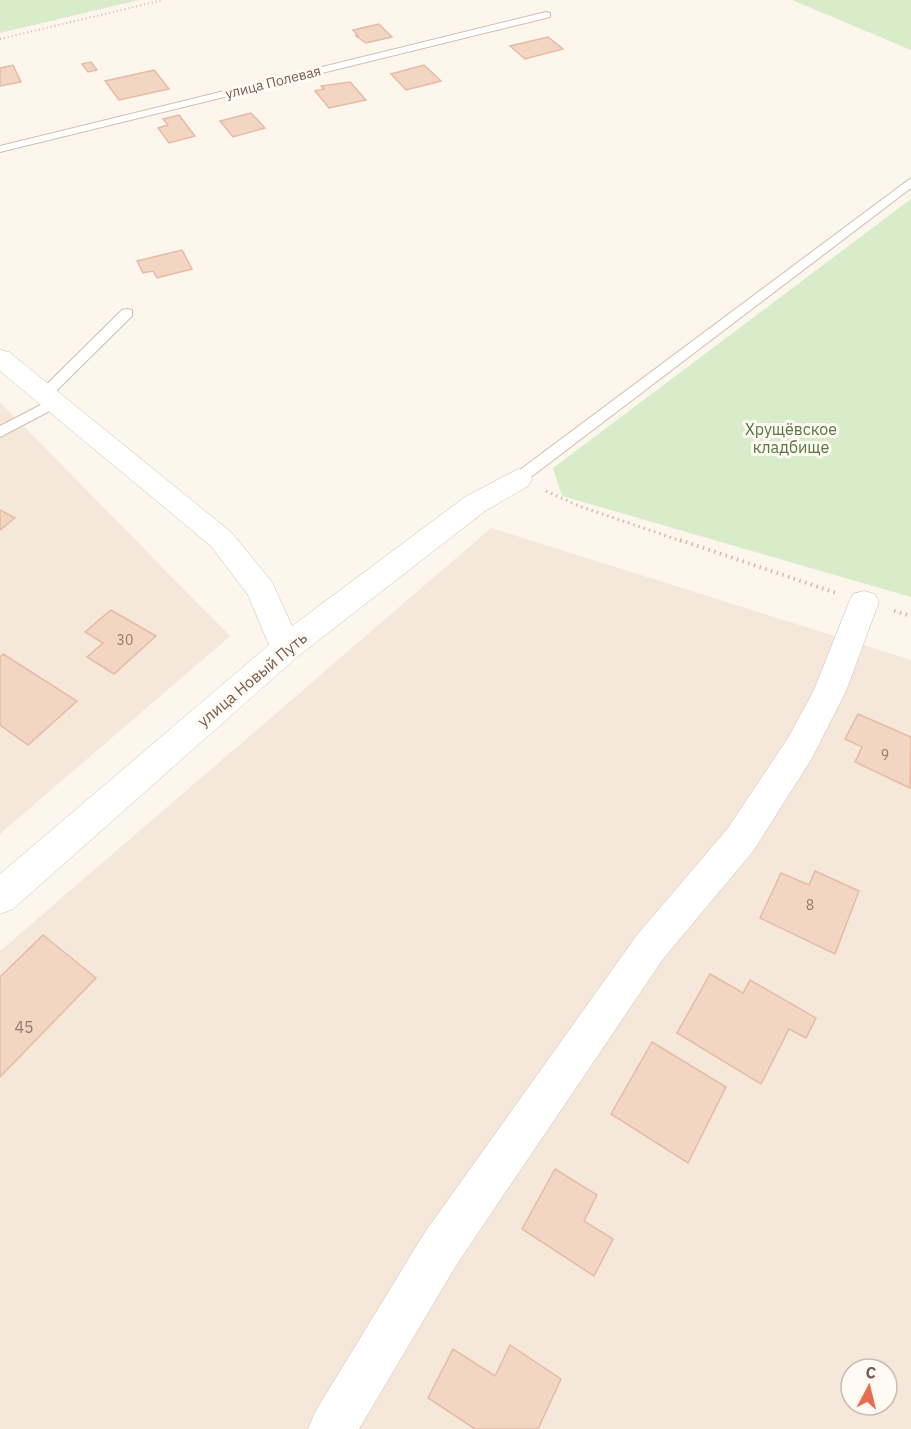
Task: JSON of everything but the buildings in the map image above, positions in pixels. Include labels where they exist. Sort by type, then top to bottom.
[{"type":"street","points":[[0,358],[221,539],[261,590],[286,648]]},
{"type":"street","name":"улица Новый Путь","points":[[0,897],[286,648],[475,504],[518,479]]},
{"type":"street","points":[[332,1429],[441,1248],[650,946],[741,839],[782,775],[830,691],[864,603]]},
{"type":"lane","name":"улица Полевая","points":[[0,149],[546,15]]},
{"type":"lane","points":[[518,479],[911,182]]},
{"type":"lane","points":[[0,432],[50,398],[126,313]]},
{"type":"path","points":[[0,39],[163,0]]},
{"type":"path","points":[[518,479],[579,506],[864,603],[911,616]]},
{"type":"shaded area","points":[[0,402],[230,636],[0,834]]},
{"type":"shaded area","points":[[491,528],[911,660],[911,1429],[0,1429],[0,951]]},
{"type":"green space","points":[[0,0],[139,0],[0,33]]},
{"type":"green space","points":[[792,0],[911,0],[911,50]]},
{"type":"green space","name":"Хрущёвское кладбище","points":[[911,199],[911,597],[562,496],[553,468]]}]
